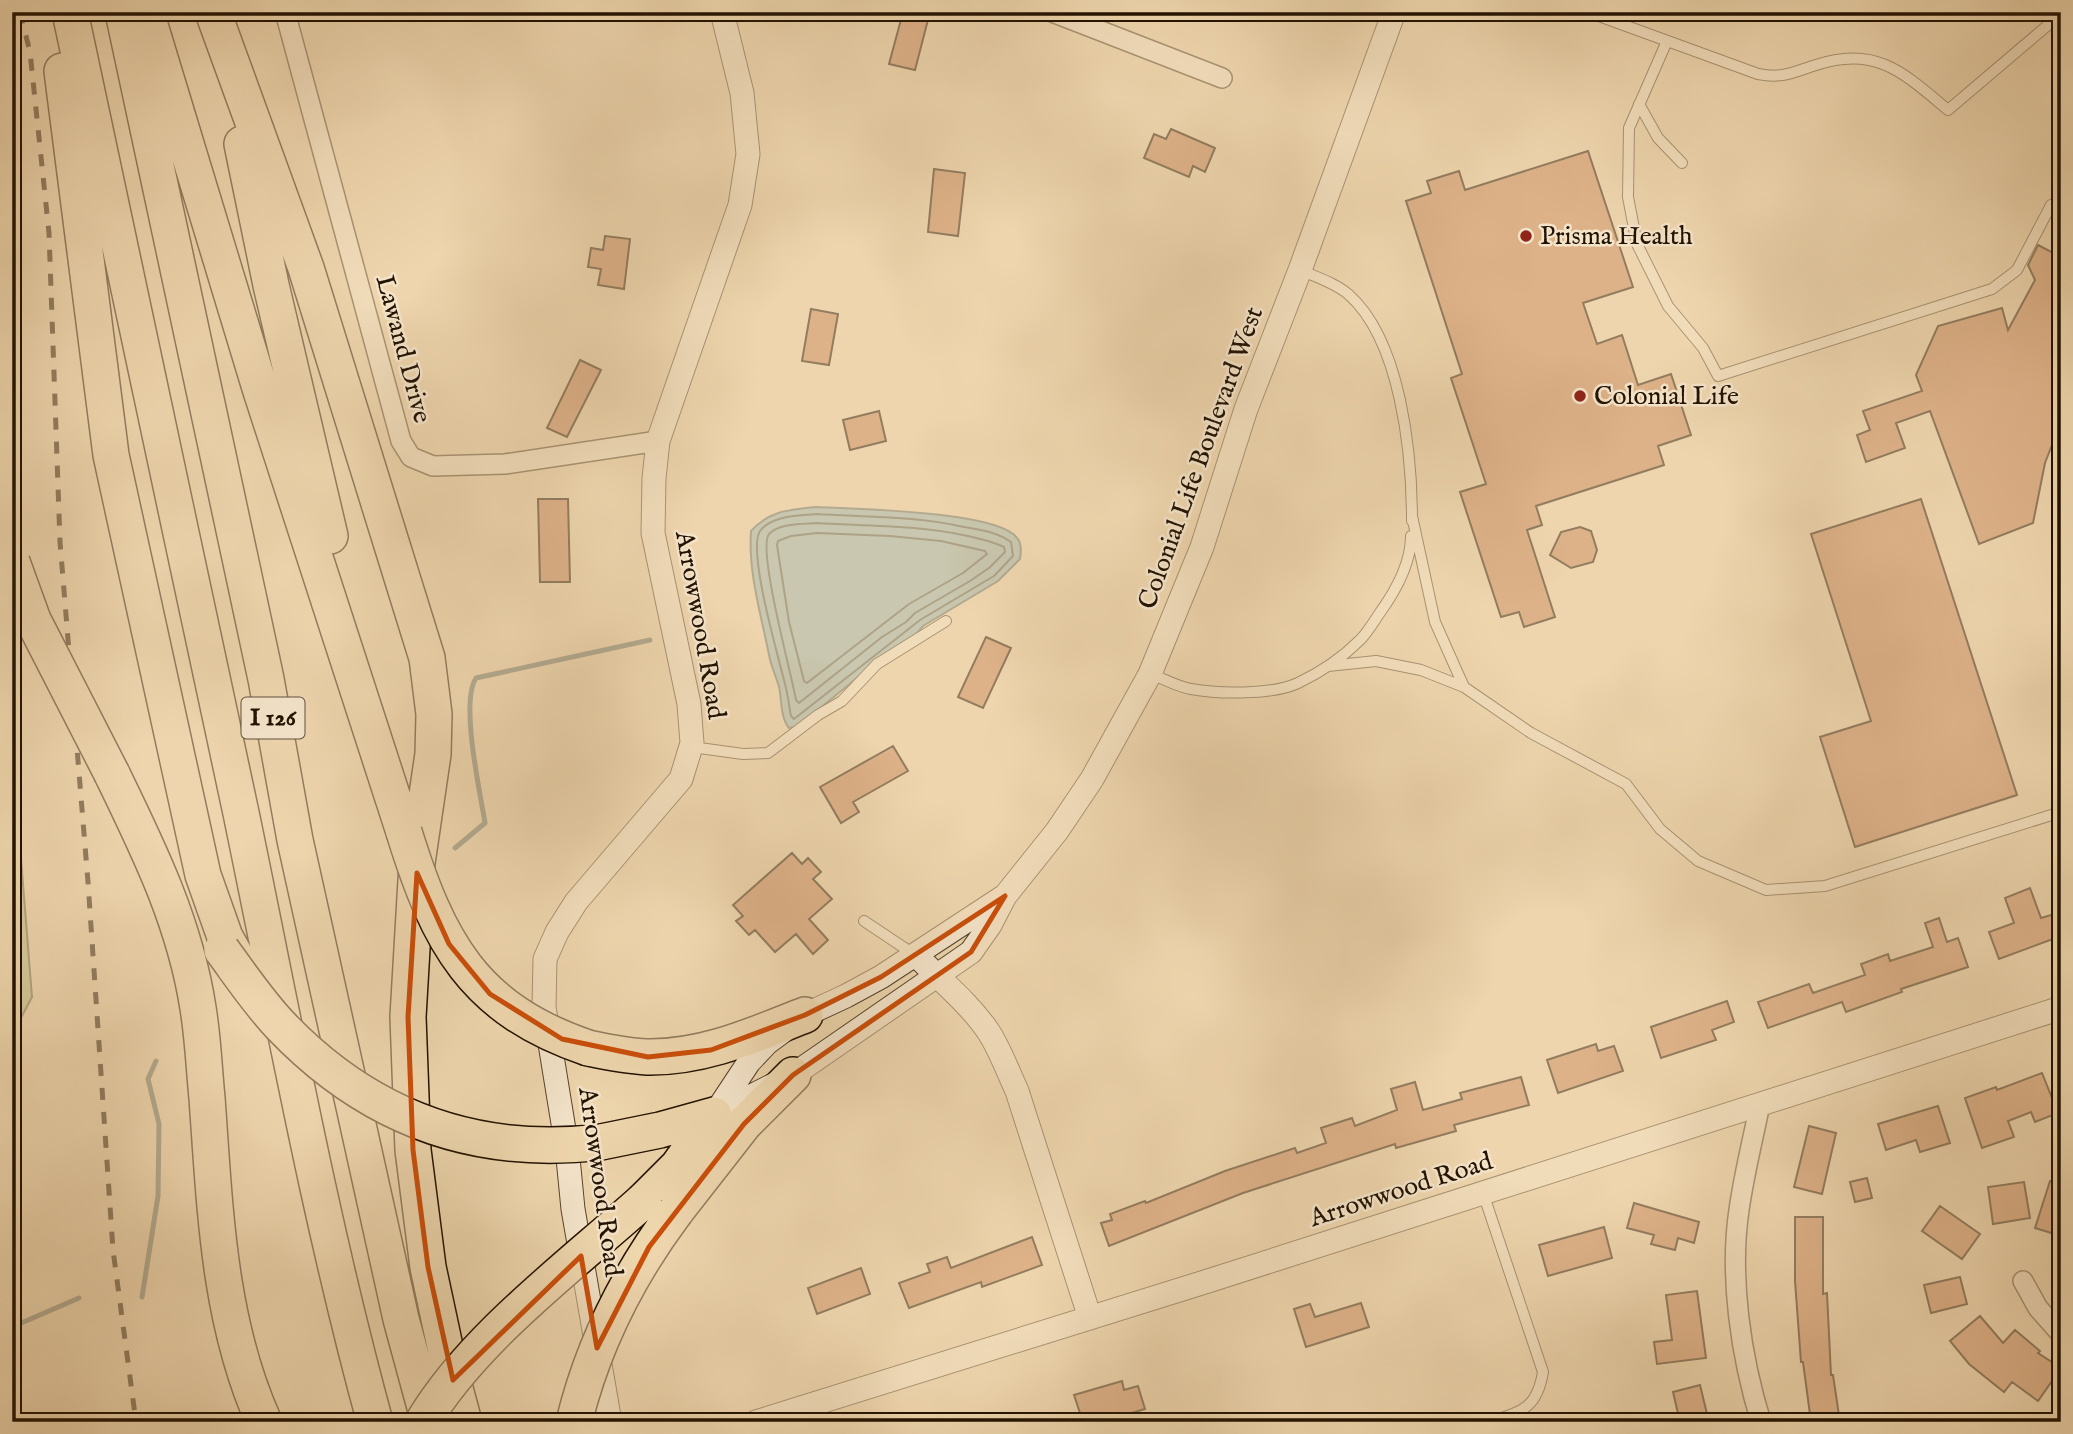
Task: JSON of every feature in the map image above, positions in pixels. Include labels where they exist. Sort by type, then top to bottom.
[{"type":"highway","points":[[55,12],[99,375],[111,455],[130,547],[210,901],[225,937],[260,1001]]},
{"type":"highway","name":"I 126","points":[[70,12],[295,1082],[358,1359],[375,1422]]},
{"type":"highway","name":"I 126","points":[[123,12],[258,639],[295,840],[401,1318],[429,1422]]},
{"type":"highway","points":[[146,12],[261,388],[420,884],[433,916],[467,970],[490,994],[540,1029],[588,1048],[648,1057],[710,1050],[805,1015]]},
{"type":"highway","points":[[213,12],[271,285],[386,775]]},
{"type":"highway","points":[[213,12],[306,268],[427,658],[433,704],[433,754],[417,863],[408,1017],[413,1150],[428,1267],[464,1422]]},
{"type":"highway","points":[[12,562],[33,620],[112,774],[157,854],[260,1001],[298,1043],[341,1080],[367,1097],[419,1123],[502,1143],[540,1146],[601,1142],[714,1115]]},
{"type":"highway","points":[[157,854],[195,990],[202,1036],[218,1248],[225,1292],[242,1360],[264,1422]]},
{"type":"highway","points":[[423,1422],[445,1390],[482,1347],[660,1205],[793,1075]]},
{"type":"highway","points":[[574,1422],[591,1364],[619,1298],[649,1247],[660,1205],[678,1166],[714,1115]]},
{"type":"street","name":"Lawand Drive","points":[[285,12],[401,441],[411,457],[433,466],[505,464],[658,441]]},
{"type":"street","name":"Arrowwood Road","points":[[610,1422],[573,1209],[567,1148],[544,1007],[545,959],[556,932],[576,902],[681,779],[691,747],[690,704],[653,533],[654,478],[658,441],[740,205],[748,154],[742,93],[722,12]]},
{"type":"street","points":[[1052,12],[1074,16],[1222,78]]},
{"type":"street","name":"Colonial Life Boulevard West","points":[[714,1115],[793,1075],[971,952],[990,925],[1005,896],[1057,831],[1092,779],[1150,674],[1202,547],[1246,409],[1394,12]]},
{"type":"street","name":"Colonial Life Boulevard West","points":[[714,1115],[749,1062],[767,1043],[805,1015],[846,996],[916,955],[1005,896]]},
{"type":"street","points":[[916,955],[967,1006],[988,1032],[1017,1091],[1090,1318]]},
{"type":"street","name":"Arrowwood Road","points":[[756,1422],[2061,1008]]},
{"type":"street","points":[[1760,1104],[1739,1211],[1735,1267],[1742,1342],[1761,1422]]},
{"type":"street","points":[[2023,1281],[2038,1308],[2061,1334]]},
{"type":"lane","points":[[1588,12],[1610,16],[1667,41],[1758,74],[1777,78],[1839,57],[1877,61],[1915,82],[1948,110],[2061,14]]},
{"type":"lane","points":[[1667,41],[1629,128],[1628,197],[1637,244],[1668,306],[1703,348],[1718,376],[1992,289],[2017,270],[2051,205],[2061,200]]},
{"type":"lane","points":[[1639,104],[1658,138],[1682,163]]},
{"type":"lane","points":[[1150,674],[1189,689],[1226,693],[1296,684],[1328,666],[1360,640],[1385,606],[1402,575],[1411,545],[1412,516],[1405,427],[1381,340],[1364,312],[1347,293],[1300,270]]},
{"type":"lane","points":[[1412,516],[1435,622],[1464,687]]},
{"type":"lane","points":[[691,747],[743,754],[768,753],[818,715],[842,701],[877,664],[946,621]]},
{"type":"lane","points":[[1328,666],[1376,662],[1421,670],[1464,687],[1531,733],[1626,784],[1660,829],[1698,861],[1766,890],[1825,886],[2061,812]]},
{"type":"lane","points":[[864,920],[916,955]]},
{"type":"lane","points":[[1483,1193],[1543,1372],[1540,1390],[1533,1403],[1518,1413],[1490,1422]]},
{"type":"highlighted area","points":[[417,873],[449,944],[490,994],[562,1039],[648,1057],[711,1050],[805,1015],[881,977],[1005,896],[971,952],[793,1075],[744,1124],[649,1247],[597,1348],[581,1256],[453,1380],[428,1267],[413,1150],[408,1017]]},
{"type":"green space","points":[[12,786],[18,821],[32,997],[12,1035]]},
{"type":"water","points":[[816,507],[923,513],[983,522],[1004,529],[1017,538],[1020,559],[998,581],[923,626],[797,727],[789,728],[783,714],[756,593],[751,562],[751,531],[773,515]]},
{"type":"building","points":[[903,12],[930,12],[915,70],[889,64]]},
{"type":"building","points":[[1171,129],[1215,148],[1205,172],[1193,166],[1189,177],[1144,158],[1154,134],[1166,139]]},
{"type":"building","points":[[1588,151],[1633,287],[1583,303],[1597,344],[1622,335],[1638,385],[1671,374],[1691,435],[1658,446],[1664,465],[1536,506],[1542,525],[1527,530],[1555,617],[1524,627],[1519,612],[1501,617],[1460,492],[1486,484],[1451,378],[1462,374],[1406,201],[1431,193],[1427,181],[1459,171],[1465,190]]},
{"type":"building","points":[[934,169],[965,173],[958,236],[928,232]]},
{"type":"building","points":[[605,236],[630,239],[624,289],[598,285],[601,269],[588,267],[591,248],[603,250]]},
{"type":"building","points":[[2038,245],[2061,257],[2061,422],[2045,463],[2033,523],[1979,544],[1930,411],[1896,423],[1905,448],[1866,462],[1857,435],[1870,430],[1863,411],[1922,391],[1916,375],[1938,326],[2002,308],[2008,330],[2035,280],[2028,265]]},
{"type":"building","points":[[811,309],[838,314],[829,365],[802,361]]},
{"type":"building","points":[[580,360],[601,370],[567,437],[547,428]]},
{"type":"building","points":[[879,411],[886,441],[850,450],[843,420]]},
{"type":"building","points":[[538,499],[568,499],[570,582],[540,582]]},
{"type":"building","points":[[1921,499],[2017,795],[1855,847],[1820,737],[1871,721],[1811,534]]},
{"type":"building","points":[[1580,527],[1591,531],[1597,550],[1593,562],[1571,568],[1550,555],[1561,532]]},
{"type":"building","points":[[986,637],[1011,648],[983,708],[958,697]]},
{"type":"building","points":[[893,746],[908,771],[853,802],[859,812],[841,823],[820,787]]},
{"type":"building","points":[[792,853],[802,864],[808,858],[821,872],[813,879],[832,899],[809,919],[828,940],[813,954],[796,934],[775,952],[755,930],[749,935],[736,921],[743,916],[733,905]]},
{"type":"building","points":[[2030,888],[2041,918],[2061,912],[2061,936],[1999,959],[1989,932],[2014,923],[2005,898]]},
{"type":"building","points":[[1939,918],[1947,942],[1958,938],[1968,967],[1901,989],[1902,992],[1846,1012],[1842,1002],[1768,1028],[1758,1002],[1809,984],[1813,993],[1865,975],[1861,964],[1888,954],[1890,961],[1933,947],[1925,923]]},
{"type":"building","points":[[1727,1001],[1734,1022],[1712,1030],[1716,1040],[1661,1058],[1651,1027]]},
{"type":"building","points":[[1596,1044],[1598,1051],[1614,1046],[1623,1071],[1558,1093],[1547,1060]]},
{"type":"building","points":[[2042,1073],[2058,1113],[2035,1122],[2031,1112],[2008,1121],[2014,1137],[1982,1148],[1965,1098],[1996,1087],[1997,1090]]},
{"type":"building","points":[[1521,1077],[1529,1105],[1454,1125],[1456,1131],[1396,1148],[1395,1144],[1243,1193],[1109,1246],[1101,1223],[1112,1220],[1110,1214],[1145,1201],[1146,1203],[1225,1171],[1295,1148],[1297,1153],[1326,1143],[1321,1128],[1352,1118],[1355,1126],[1397,1110],[1391,1089],[1415,1082],[1423,1110],[1462,1099],[1460,1093]]},
{"type":"building","points":[[1938,1106],[1950,1143],[1920,1152],[1916,1140],[1886,1150],[1878,1124]]},
{"type":"building","points":[[1809,1126],[1836,1133],[1822,1194],[1794,1187]]},
{"type":"building","points":[[1867,1178],[1872,1198],[1855,1202],[1850,1182]]},
{"type":"building","points":[[2050,1181],[2061,1185],[2061,1236],[2035,1228]]},
{"type":"building","points":[[2024,1182],[2030,1218],[1993,1224],[1988,1187]]},
{"type":"building","points":[[1634,1203],[1699,1222],[1694,1243],[1678,1238],[1675,1250],[1651,1244],[1654,1235],[1627,1228]]},
{"type":"building","points":[[1940,1206],[1980,1234],[1962,1259],[1922,1231]]},
{"type":"building","points":[[1795,1217],[1823,1217],[1823,1294],[1827,1293],[1831,1375],[1840,1422],[1811,1422],[1801,1362],[1795,1281]]},
{"type":"building","points":[[1604,1227],[1612,1258],[1548,1276],[1539,1245]]},
{"type":"building","points":[[1032,1237],[1042,1265],[982,1287],[981,1282],[909,1308],[899,1283],[930,1272],[927,1264],[947,1257],[951,1268]]},
{"type":"building","points":[[861,1268],[870,1294],[817,1314],[808,1288]]},
{"type":"building","points":[[1960,1277],[1967,1304],[1931,1313],[1924,1285]]},
{"type":"building","points":[[1697,1291],[1706,1358],[1657,1364],[1654,1342],[1672,1340],[1666,1295]]},
{"type":"building","points":[[1361,1303],[1369,1327],[1306,1347],[1294,1309],[1310,1304],[1315,1317]]},
{"type":"building","points":[[1980,1316],[2003,1343],[2015,1330],[2040,1351],[2038,1353],[2061,1368],[2038,1401],[2012,1382],[2004,1392],[1969,1364],[1950,1341]]},
{"type":"building","points":[[1122,1381],[1124,1390],[1138,1386],[1145,1409],[1102,1422],[1083,1422],[1074,1395]]},
{"type":"building","points":[[1700,1385],[1709,1422],[1680,1422],[1673,1392]]},
{"type":"waterway","points":[[455,848],[485,823],[470,726],[472,690],[476,678],[650,640]]},
{"type":"waterway","points":[[142,1297],[158,1196],[159,1124],[148,1079],[156,1061]]},
{"type":"waterway","points":[[12,1327],[79,1298]]},
{"type":"railway","points":[[20,12],[30,52],[49,233],[60,542],[88,882],[113,1250],[136,1422]]},
{"type":"place","name":"Prisma Health","points":[[1526,236]]},
{"type":"place","name":"Colonial Life","points":[[1580,396]]}]
